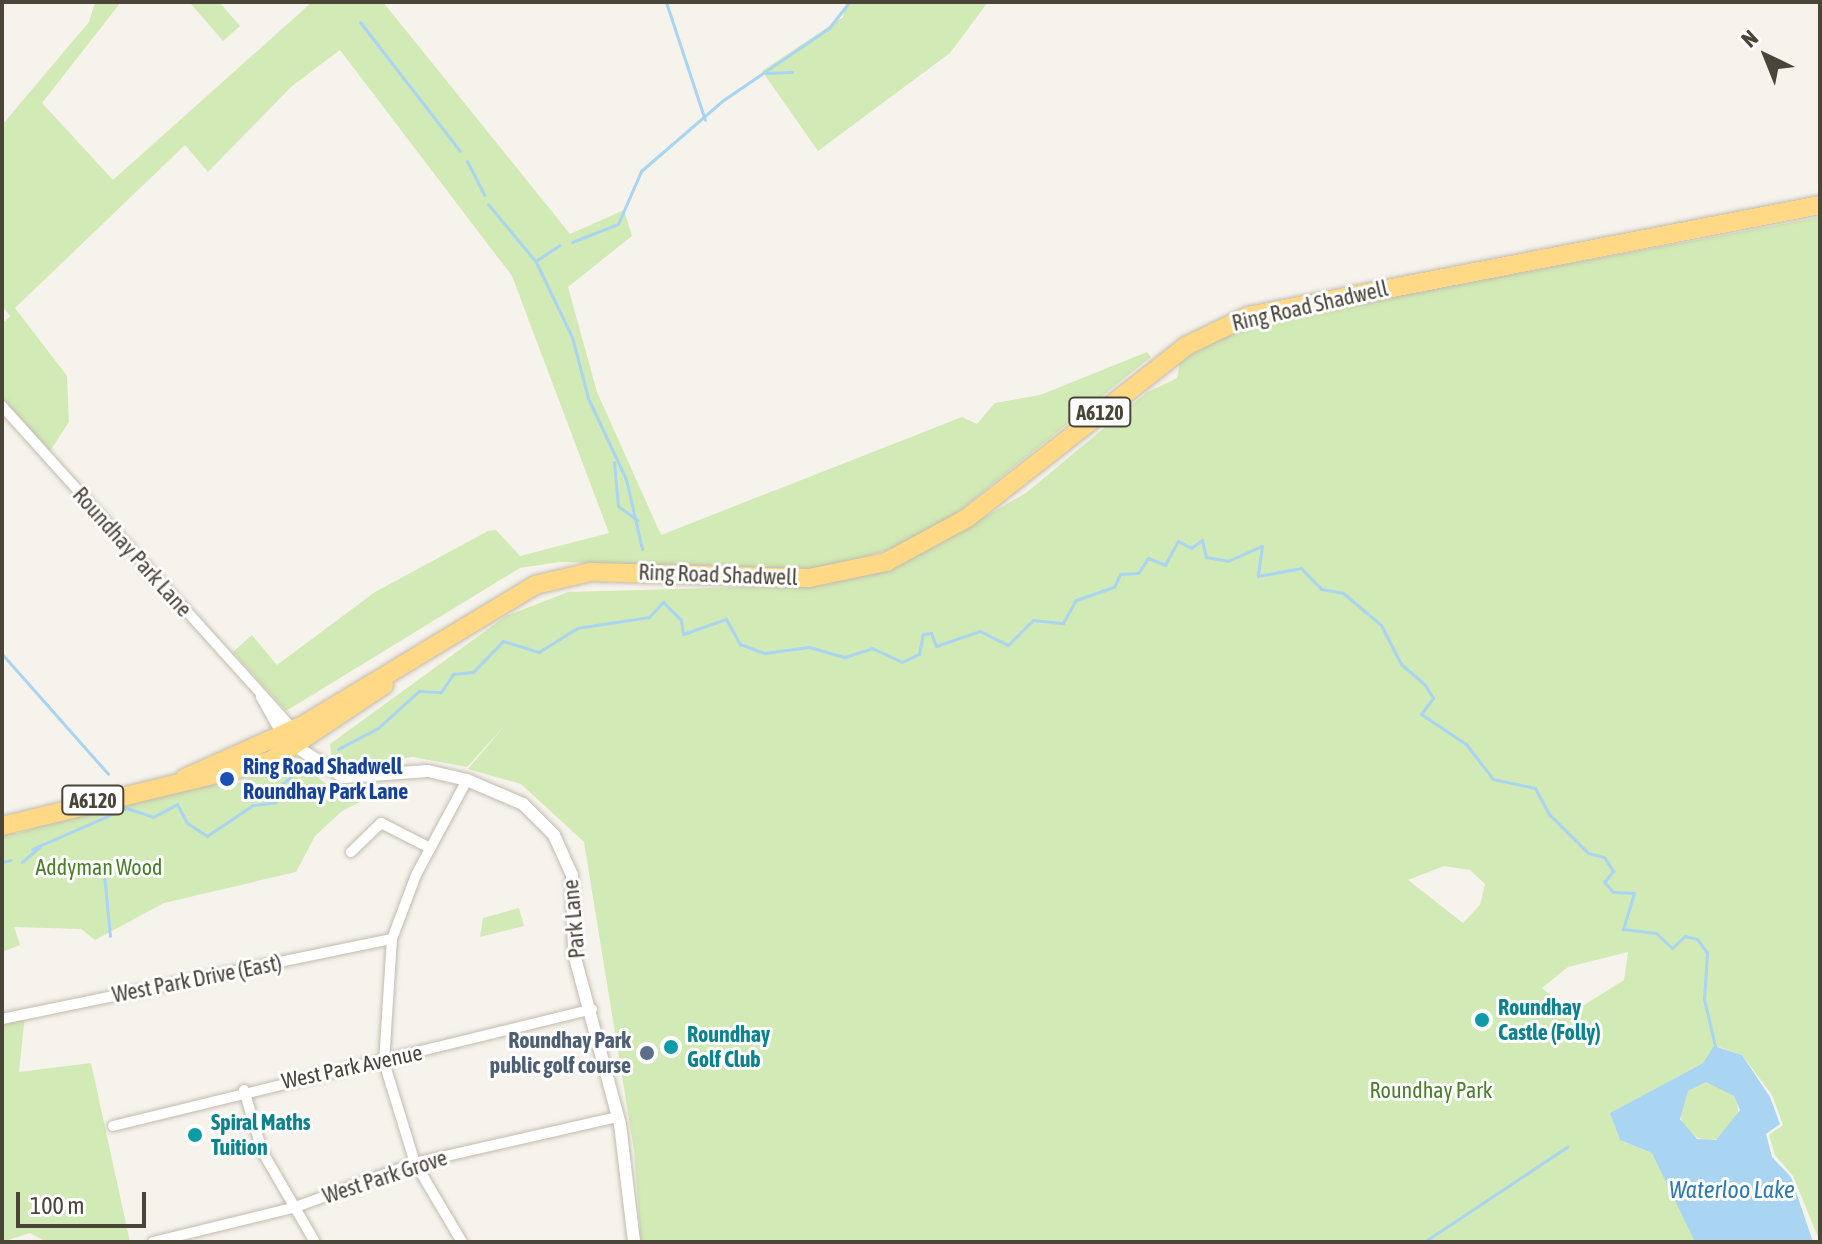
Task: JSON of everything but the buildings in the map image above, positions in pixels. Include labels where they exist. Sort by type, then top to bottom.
[{"type":"highway","name":"Ring Road Shadwell","points":[[294,739],[493,604],[564,576],[809,578],[886,562],[967,518],[1186,346],[1248,316],[1820,205]]},
{"type":"highway","name":"A6120","points":[[2,826],[185,778],[294,739]]},
{"type":"street","name":"Roundhay Park Lane","points":[[2,406],[261,697],[294,739]]},
{"type":"street","name":"Park Lane","points":[[294,739],[333,773],[355,778],[428,771],[467,780],[523,804],[560,845],[572,875],[574,954],[592,1009],[618,1117],[634,1242]]},
{"type":"street","points":[[462,1242],[415,1163],[384,1062],[392,939],[430,848],[467,780]]},
{"type":"street","points":[[351,852],[381,823],[430,848]]},
{"type":"street","name":"West Park Drive (East)","points":[[2,1019],[392,939]]},
{"type":"street","name":"West Park Avenue","points":[[113,1126],[244,1090],[384,1062],[592,1009]]},
{"type":"street","points":[[244,1090],[262,1151],[315,1242]]},
{"type":"street","name":"West Park Grove","points":[[153,1242],[181,1239],[293,1208],[415,1163],[618,1117]]},
{"type":"green space","points":[[95,2],[121,2],[42,103],[113,180],[312,2],[383,2],[570,234],[624,210],[632,236],[568,287],[597,392],[661,535],[962,417],[977,424],[995,403],[1040,395],[1147,352],[1151,357],[944,523],[888,550],[823,570],[560,562],[520,568],[286,711],[233,652],[252,635],[277,665],[375,592],[488,531],[496,530],[520,556],[609,533],[512,276],[340,50],[292,86],[208,172],[185,145],[15,308],[67,376],[69,422],[50,451],[2,398],[2,324],[10,316],[2,306],[2,125],[89,22]]},
{"type":"green space","points":[[219,2],[240,26],[223,41],[191,4]]},
{"type":"green space","points":[[847,2],[988,2],[950,53],[818,151],[762,71],[843,17]]},
{"type":"green space","name":"Roundhay Park","points":[[1820,217],[1820,1242],[1793,1176],[1775,1155],[1769,1135],[1783,1125],[1772,1095],[1742,1055],[1716,1046],[1703,1063],[1610,1113],[1620,1140],[1652,1153],[1672,1183],[1695,1242],[641,1242],[634,1150],[584,842],[521,784],[468,769],[507,723],[467,767],[413,757],[355,765],[332,759],[330,744],[506,616],[568,592],[816,585],[906,562],[1026,493],[1146,393],[1177,378],[1181,357],[1250,323]],"holes":[[[1444,866],[1470,870],[1485,884],[1480,905],[1463,923],[1408,880]],[[1628,952],[1624,980],[1573,1012],[1542,988],[1568,967]]]},
{"type":"green space","name":"Addyman Wood","points":[[279,764],[302,764],[326,784],[384,790],[342,811],[315,836],[296,872],[164,903],[95,940],[81,929],[14,927],[20,945],[2,952],[2,832],[12,828],[16,834],[153,790],[241,782]]},
{"type":"green space","points":[[519,908],[524,926],[480,937],[483,918]]},
{"type":"green space","points":[[25,1014],[19,1072],[91,1063],[130,1242],[47,1242],[30,1233],[2,1242],[2,1019]]},
{"type":"green space","points":[[1709,1082],[1720,1084],[1729,1091],[1736,1100],[1736,1122],[1729,1131],[1720,1138],[1709,1140],[1698,1138],[1689,1131],[1682,1122],[1680,1111],[1682,1100],[1689,1091],[1698,1084]]},
{"type":"water","name":"Waterloo Lake","points":[[1714,1046],[1742,1055],[1770,1097],[1780,1124],[1766,1134],[1772,1157],[1791,1177],[1813,1242],[1695,1242],[1652,1153],[1620,1140],[1610,1113],[1703,1063]],"holes":[[[1706,1082],[1734,1096],[1740,1110],[1716,1140],[1697,1139],[1680,1119],[1688,1091]]]},
{"type":"waterway","points":[[666,2],[705,120]]},
{"type":"waterway","points":[[572,242],[618,224],[641,171],[722,101],[829,28],[849,2]]},
{"type":"waterway","points":[[360,22],[460,151]]},
{"type":"waterway","points":[[766,73],[792,72]]},
{"type":"waterway","points":[[467,161],[484,195]]},
{"type":"waterway","points":[[488,204],[536,262],[572,337],[588,398],[626,479],[642,549]]},
{"type":"waterway","points":[[537,260],[560,245]]},
{"type":"waterway","points":[[614,462],[618,506],[637,520]]},
{"type":"waterway","points":[[338,749],[378,728],[419,691],[441,692],[453,674],[473,672],[503,641],[539,652],[577,628],[649,617],[663,602],[681,620],[683,634],[726,619],[740,644],[765,653],[809,647],[845,657],[872,648],[902,662],[919,654],[923,634],[931,633],[936,646],[980,631],[1008,645],[1033,620],[1063,623],[1076,600],[1114,587],[1120,574],[1138,573],[1148,558],[1165,565],[1178,541],[1191,548],[1202,540],[1206,557],[1228,561],[1262,546],[1258,576],[1301,568],[1321,589],[1343,593],[1381,625],[1401,664],[1425,685],[1433,698],[1421,714],[1466,744],[1493,779],[1535,788],[1549,814],[1588,853],[1604,857],[1613,871],[1604,882],[1613,892],[1634,893],[1623,929],[1656,933],[1672,948],[1685,936],[1697,939],[1707,953],[1704,999],[1716,1050]]},
{"type":"waterway","points":[[2,654],[108,774]]},
{"type":"waterway","points":[[32,849],[126,808],[153,817],[177,804],[187,823],[207,836],[253,805],[276,802],[276,790],[294,774]]},
{"type":"waterway","points":[[22,862],[39,847]]},
{"type":"waterway","points":[[110,936],[104,874],[120,859]]},
{"type":"waterway","points":[[2,862],[11,860]]},
{"type":"waterway","points":[[1424,1242],[1567,1147]]},
{"type":"place","name":"Ring Road Shadwell Roundhay Park Lane","points":[[227,779]]},
{"type":"place","name":"Roundhay Castle (Folly)","points":[[1482,1020]]},
{"type":"place","name":"Roundhay Golf Club","points":[[671,1047]]},
{"type":"place","name":"Roundhay Park public golf course","points":[[647,1053]]},
{"type":"place","name":"Spiral Maths Tuition","points":[[195,1135]]}]
